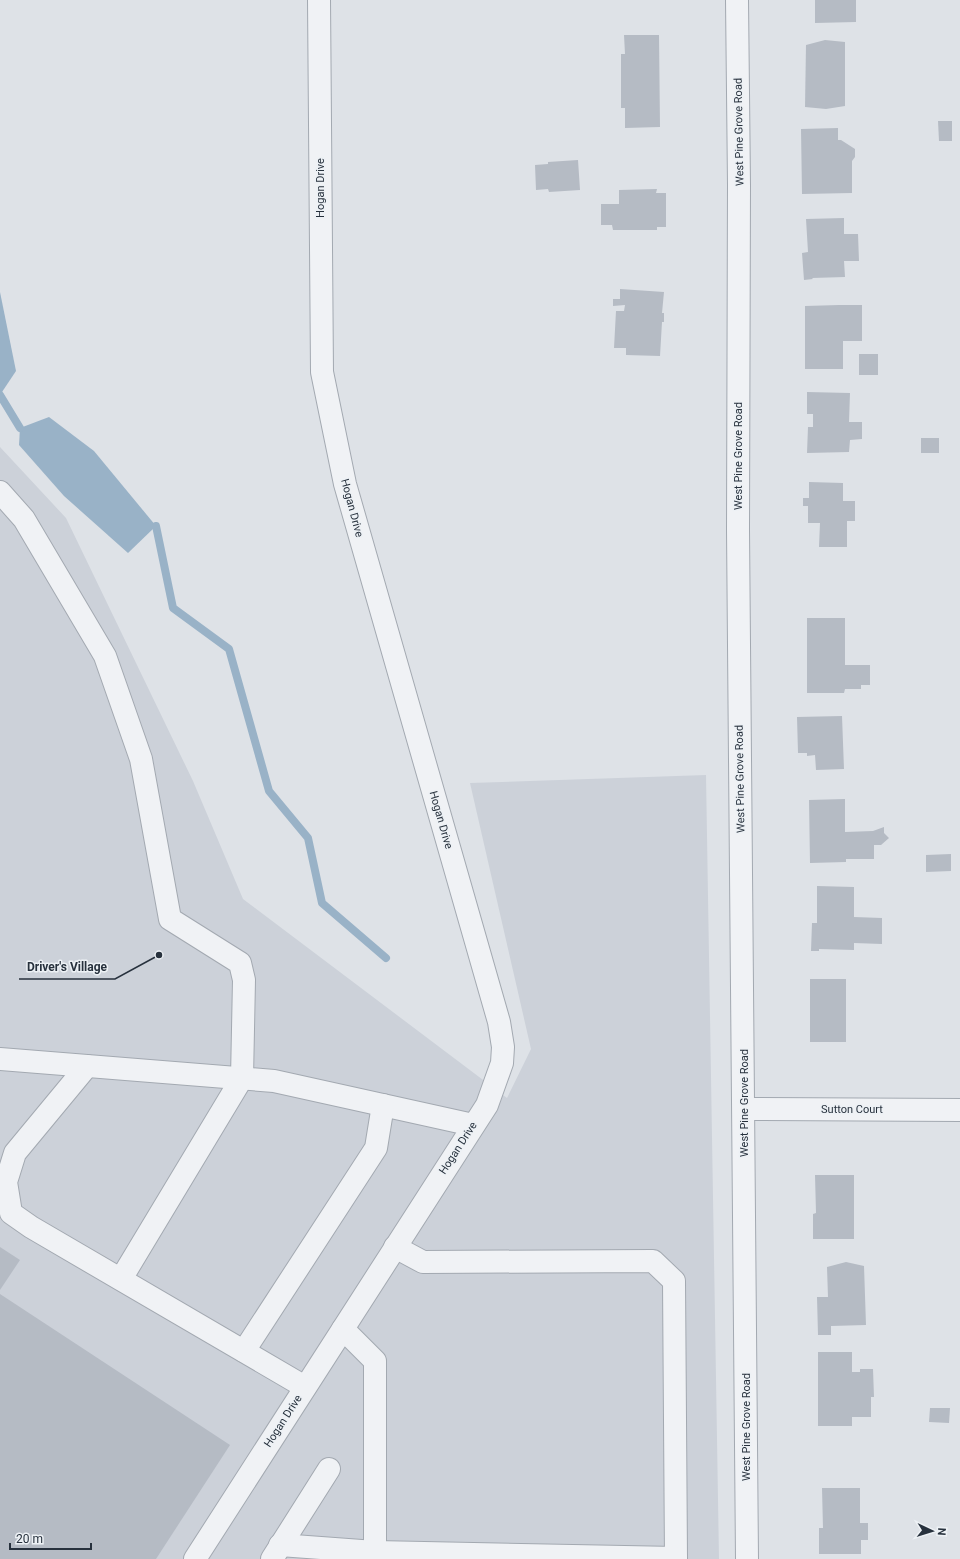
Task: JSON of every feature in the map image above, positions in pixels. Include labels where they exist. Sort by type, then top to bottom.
[{"type":"street","name":"Hogan Drive","points":[[195,1559],[487,1105],[502,1063],[503,1046],[499,1022],[345,484],[322,372],[319,0]]},
{"type":"street","name":"West Pine Grove Road","points":[[737,0],[739,185],[738,530],[747,1559]]},
{"type":"street","points":[[0,492],[24,519],[105,656],[141,759],[170,919],[240,963],[244,980],[242,1078],[121,1279]]},
{"type":"street","points":[[0,1059],[274,1081],[473,1125]]},
{"type":"street","points":[[87,1066],[15,1153],[6,1182],[11,1213],[31,1227],[306,1387]]},
{"type":"street","points":[[244,1351],[376,1148],[383,1105]]},
{"type":"street","name":"Sutton Court","points":[[744,1109],[960,1110]]},
{"type":"street","points":[[276,1552],[376,1556],[676,1559],[674,1280],[653,1262],[423,1262],[395,1247]]},
{"type":"street","points":[[343,1329],[375,1361],[376,1556]]},
{"type":"street","points":[[276,1552],[329,1469]]},
{"type":"shaded area","points":[[0,447],[66,518],[193,781],[243,899],[507,1098],[531,1049],[470,783],[706,775],[719,1559],[0,1559]]},
{"type":"water","points":[[0,292],[16,371],[0,395]]},
{"type":"water","points":[[49,417],[94,451],[156,526],[128,553],[64,496],[19,445],[20,428]]},
{"type":"building","points":[[815,0],[856,0],[856,22],[815,23]]},
{"type":"building","points":[[624,35],[659,35],[660,127],[625,128],[625,108],[621,108],[621,54],[625,54]]},
{"type":"building","points":[[825,40],[845,42],[845,106],[826,109],[805,107],[806,45]]},
{"type":"building","points":[[938,121],[952,121],[952,141],[939,141]]},
{"type":"building","points":[[838,128],[838,140],[841,140],[855,149],[855,157],[852,161],[852,193],[802,194],[801,129]]},
{"type":"building","points":[[578,160],[580,190],[549,192],[548,189],[536,190],[535,165],[548,164],[548,162]]},
{"type":"building","points":[[657,189],[656,193],[666,193],[666,227],[657,227],[657,230],[613,230],[612,225],[601,225],[601,204],[619,204],[619,190]]},
{"type":"building","points":[[844,218],[844,234],[858,234],[859,261],[844,261],[845,277],[812,278],[813,279],[804,280],[802,253],[808,252],[806,219]]},
{"type":"building","points":[[620,289],[664,292],[662,313],[664,313],[664,322],[662,322],[660,356],[626,355],[626,348],[614,348],[616,311],[624,311],[625,305],[613,306],[613,299],[620,299]]},
{"type":"building","points":[[862,305],[862,341],[843,341],[843,369],[805,369],[805,306]]},
{"type":"building","points":[[859,354],[878,354],[878,375],[859,375]]},
{"type":"building","points":[[807,392],[850,393],[849,422],[862,422],[862,439],[850,440],[849,452],[807,453],[808,427],[813,427],[813,414],[807,414]]},
{"type":"building","points":[[921,438],[939,438],[939,453],[921,453]]},
{"type":"building","points":[[809,482],[843,483],[843,501],[855,501],[855,521],[847,521],[847,547],[819,547],[820,523],[808,523],[808,506],[803,506],[803,498],[809,498]]},
{"type":"building","points":[[807,618],[845,618],[845,665],[870,665],[870,685],[861,685],[861,689],[845,689],[844,693],[807,693]]},
{"type":"building","points":[[842,716],[844,769],[816,770],[815,755],[807,756],[807,753],[798,753],[797,717]]},
{"type":"building","points":[[845,799],[845,832],[873,831],[884,827],[884,833],[889,838],[881,845],[874,845],[874,859],[846,859],[846,862],[810,863],[809,800]]},
{"type":"building","points":[[951,854],[951,871],[926,872],[926,855]]},
{"type":"building","points":[[817,886],[854,887],[854,917],[882,918],[882,944],[854,943],[854,950],[819,949],[819,951],[811,951],[812,923],[817,923]]},
{"type":"building","points":[[810,979],[846,979],[846,1042],[810,1042]]},
{"type":"building","points":[[815,1175],[854,1175],[854,1239],[813,1239],[813,1214],[816,1213]]},
{"type":"building","points":[[0,1247],[20,1260],[0,1290]]},
{"type":"building","points":[[846,1262],[864,1266],[866,1325],[831,1326],[831,1335],[818,1335],[817,1297],[828,1297],[827,1267]]},
{"type":"building","points":[[0,1294],[230,1445],[156,1559],[0,1559]]},
{"type":"building","points":[[818,1352],[852,1352],[852,1372],[860,1372],[860,1369],[873,1369],[874,1397],[871,1397],[871,1417],[852,1417],[852,1426],[818,1426]]},
{"type":"building","points":[[930,1408],[950,1408],[949,1423],[929,1422]]},
{"type":"building","points":[[822,1488],[860,1488],[860,1523],[868,1523],[868,1540],[861,1540],[861,1554],[819,1554],[819,1528],[823,1528]]},
{"type":"waterway","points":[[0,395],[20,428]]},
{"type":"waterway","points":[[156,526],[173,608],[229,649],[269,791],[308,838],[322,903],[386,958]]},
{"type":"place","name":"Driver's Village","points":[[159,955]]}]
